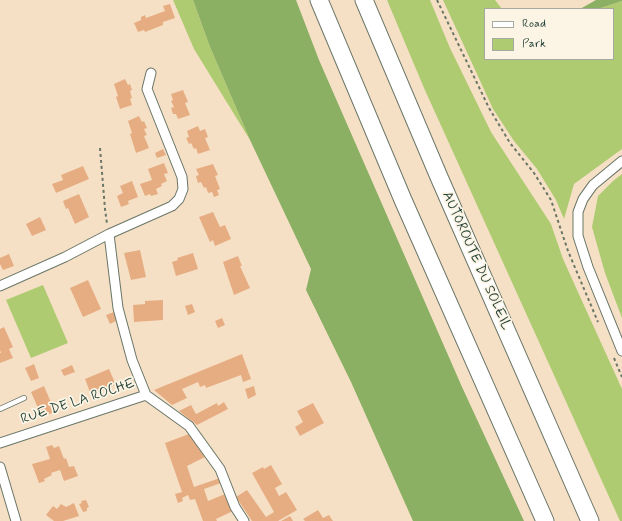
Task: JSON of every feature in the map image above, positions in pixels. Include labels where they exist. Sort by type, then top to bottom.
[{"type":"highway","points":[[320,0],[403,200],[545,521]]},
{"type":"highway","name":"AUTOROUTE DU SOLEIL","points":[[364,0],[590,521]]},
{"type":"street","points":[[0,286],[172,206],[179,199],[183,189],[182,177],[147,89],[151,73]]},
{"type":"street","points":[[622,162],[592,185],[583,199],[578,212],[578,236],[588,267],[622,351]]},
{"type":"street","points":[[109,234],[118,308],[132,360],[146,395]]},
{"type":"street","name":"RUE DE LA ROCHE","points":[[0,443],[146,395],[189,426],[220,469],[235,507],[244,521]]},
{"type":"street","points":[[0,467],[16,521]]},
{"type":"lane","points":[[0,409],[24,398]]},
{"type":"path","points":[[437,0],[489,108],[510,143],[534,173],[551,200],[568,251],[601,328]]},
{"type":"path","points":[[100,148],[104,209],[109,234]]},
{"type":"path","points":[[613,356],[622,377]]},
{"type":"green space","points":[[173,0],[193,0],[210,47],[250,140],[194,49]]},
{"type":"green space","points":[[193,0],[296,0],[319,60],[462,387],[524,521],[413,521],[351,382],[306,290],[311,269],[250,140],[210,47]]},
{"type":"green space","points":[[387,0],[430,0],[450,48],[491,132],[551,224],[563,259],[622,389],[622,521],[620,521],[424,88]]},
{"type":"green space","points":[[443,0],[495,0],[501,8],[484,8],[484,60],[614,60],[614,8],[601,8],[622,1],[622,149],[574,184],[564,219],[556,200],[537,169],[514,141],[493,109]]},
{"type":"green space","points":[[596,0],[622,0],[601,8],[582,8]]},
{"type":"green space","points":[[622,174],[622,318],[605,273],[592,227],[598,196]]},
{"type":"green space","points":[[43,285],[68,343],[31,358],[6,300]]},
{"type":"building","points":[[170,4],[175,18],[163,22],[163,25],[145,32],[144,30],[138,32],[134,23],[141,20],[141,17],[145,15],[146,18],[165,11],[163,6]]},
{"type":"building","points":[[125,79],[128,85],[130,84],[132,90],[130,91],[132,98],[130,99],[132,105],[120,109],[114,84]]},
{"type":"building","points":[[183,90],[188,102],[185,103],[190,115],[178,119],[176,114],[173,114],[171,108],[174,107],[171,101],[173,100],[171,94]]},
{"type":"building","points":[[139,116],[142,122],[144,121],[147,128],[144,129],[147,135],[144,136],[149,148],[136,153],[130,134],[132,133],[128,121]]},
{"type":"building","points":[[198,126],[200,131],[205,129],[208,137],[205,138],[210,150],[198,154],[196,148],[194,149],[191,143],[189,144],[186,138],[189,137],[187,131]]},
{"type":"building","points":[[163,149],[166,155],[157,158],[155,153]]},
{"type":"building","points":[[164,163],[168,173],[164,174],[167,181],[156,189],[158,194],[151,196],[150,194],[145,196],[140,184],[152,180],[148,169]]},
{"type":"building","points":[[213,164],[218,175],[215,176],[220,189],[217,190],[219,195],[214,197],[212,192],[208,193],[206,187],[204,188],[201,182],[198,183],[196,176],[199,175],[196,169]]},
{"type":"building","points":[[83,166],[89,179],[56,193],[52,184],[63,180],[61,175]]},
{"type":"building","points":[[132,181],[138,197],[128,201],[129,204],[121,207],[117,196],[123,193],[120,186]]},
{"type":"building","points":[[79,194],[89,217],[75,224],[63,201]]},
{"type":"building","points":[[213,212],[220,227],[225,225],[231,239],[215,246],[213,240],[210,242],[199,217]]},
{"type":"building","points":[[40,217],[46,230],[32,236],[26,224]]},
{"type":"building","points":[[140,250],[146,277],[131,280],[124,253]]},
{"type":"building","points":[[193,253],[198,269],[176,276],[172,262],[178,260],[177,258]]},
{"type":"building","points":[[9,254],[14,266],[3,270],[0,264],[0,258]]},
{"type":"building","points":[[238,256],[242,266],[240,266],[250,288],[234,295],[223,262]]},
{"type":"building","points":[[88,280],[101,309],[83,317],[70,288]]},
{"type":"building","points":[[163,300],[163,320],[134,322],[133,305],[145,304],[145,301]]},
{"type":"building","points":[[192,304],[195,312],[188,315],[185,306]]},
{"type":"building","points":[[114,312],[116,321],[110,324],[106,315]]},
{"type":"building","points":[[222,318],[225,325],[218,328],[215,321]]},
{"type":"building","points":[[4,327],[13,347],[9,349],[13,358],[0,363],[0,329]]},
{"type":"building","points":[[242,354],[251,379],[243,382],[241,375],[206,388],[205,385],[200,387],[198,382],[182,389],[187,398],[172,405],[154,390]]},
{"type":"building","points":[[34,364],[39,378],[31,381],[25,368]]},
{"type":"building","points":[[72,365],[75,372],[64,376],[61,370]]},
{"type":"building","points":[[109,369],[116,385],[98,392],[97,389],[90,392],[85,379]]},
{"type":"building","points":[[44,386],[55,412],[42,417],[31,392]]},
{"type":"building","points":[[254,386],[256,395],[248,399],[245,389]]},
{"type":"building","points":[[224,402],[228,409],[197,425],[179,411],[191,405],[196,414],[217,403],[218,406]]},
{"type":"building","points":[[313,403],[324,423],[300,436],[295,427],[303,422],[297,411]]},
{"type":"building","points":[[189,434],[207,456],[187,466],[194,487],[220,478],[221,483],[204,489],[208,501],[225,494],[233,511],[216,519],[217,521],[203,521],[195,499],[190,500],[188,495],[182,498],[183,501],[178,503],[175,494],[182,492],[165,443]]},
{"type":"building","points":[[52,445],[54,448],[59,446],[69,467],[74,466],[78,476],[64,481],[60,470],[51,473],[52,475],[44,479],[45,481],[39,483],[32,464],[50,459],[46,447]]},
{"type":"building","points":[[271,465],[282,484],[275,488],[279,496],[286,492],[297,510],[278,521],[252,521],[236,497],[247,490],[266,517],[274,512],[252,473],[263,467],[264,469]]},
{"type":"building","points":[[86,500],[89,507],[87,508],[87,511],[83,512],[79,504],[82,503],[81,501]]},
{"type":"building","points":[[74,503],[79,516],[63,521],[54,521],[46,515],[53,506],[57,509],[61,504],[66,507]]},
{"type":"building","points":[[318,510],[323,518],[329,515],[333,521],[305,521],[303,519]]},
{"type":"building","points":[[290,516],[293,521],[281,521]]}]
